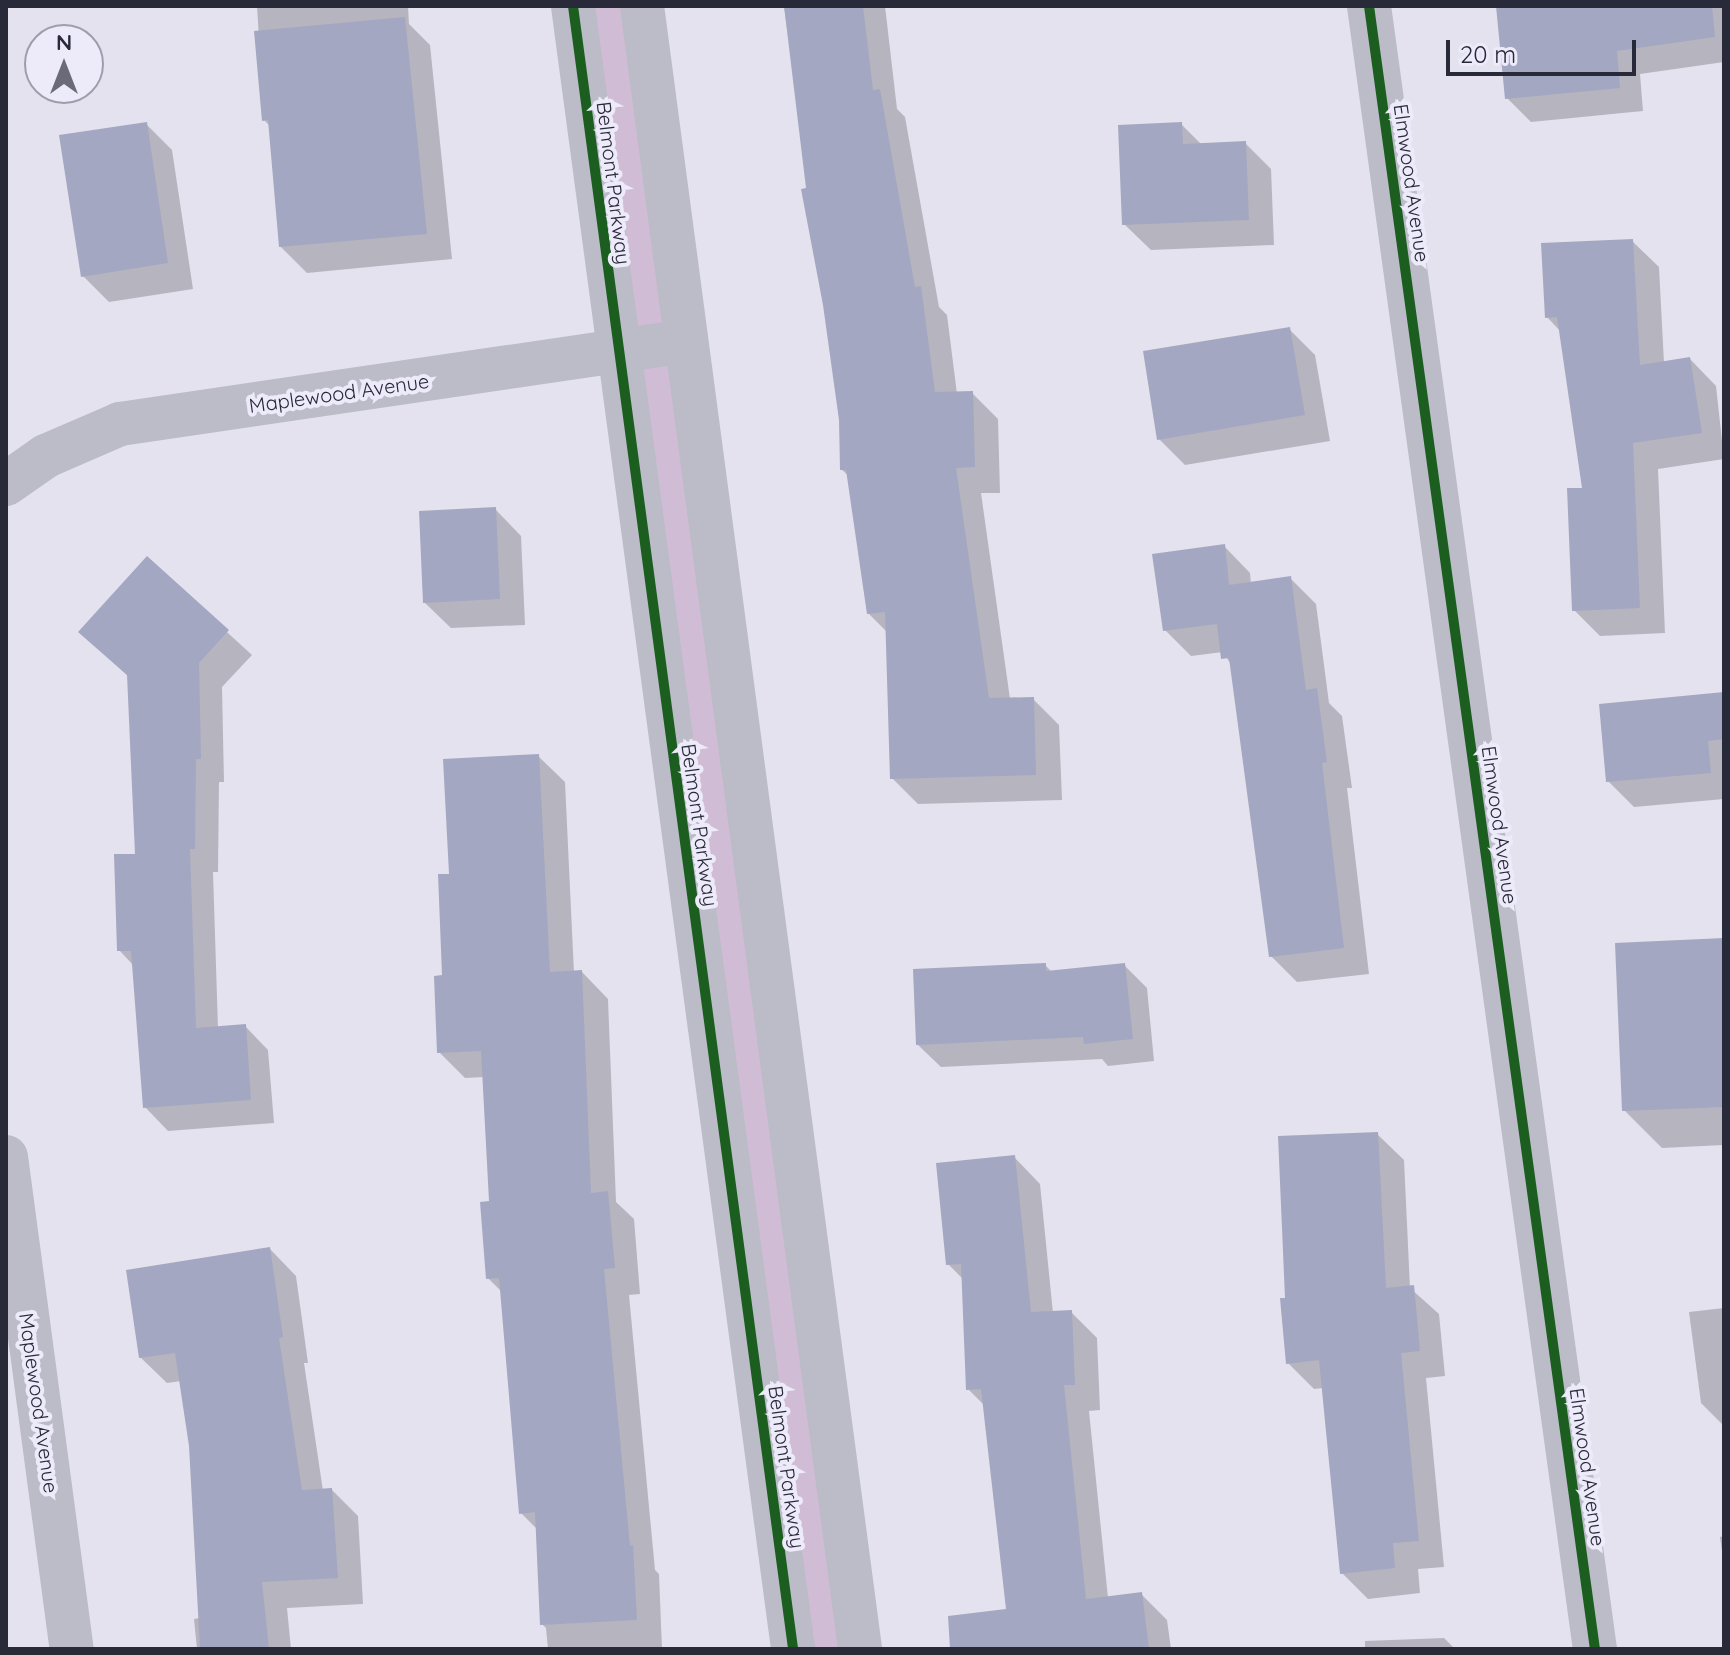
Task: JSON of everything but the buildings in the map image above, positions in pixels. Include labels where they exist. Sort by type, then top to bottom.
[{"type":"street","name":"Belmont Parkway","points":[[573,6],[617,353],[793,1649]]},
{"type":"street","points":[[642,6],[807,1268],[860,1649]]},
{"type":"street","name":"Elmwood Avenue","points":[[1369,6],[1595,1649]]},
{"type":"street","name":"Maplewood Avenue","points":[[6,484],[46,456],[120,424],[686,341]]},
{"type":"street","name":"Maplewood Avenue","points":[[6,1157],[72,1649]]},
{"type":"street","points":[[744,1279],[807,1268]]},
{"type":"shaded area","points":[[573,6],[642,6],[860,1649],[793,1649]]},
{"type":"cycle path","points":[[573,6],[793,1649]]},
{"type":"cycle path","points":[[1369,6],[1595,1649]]}]
